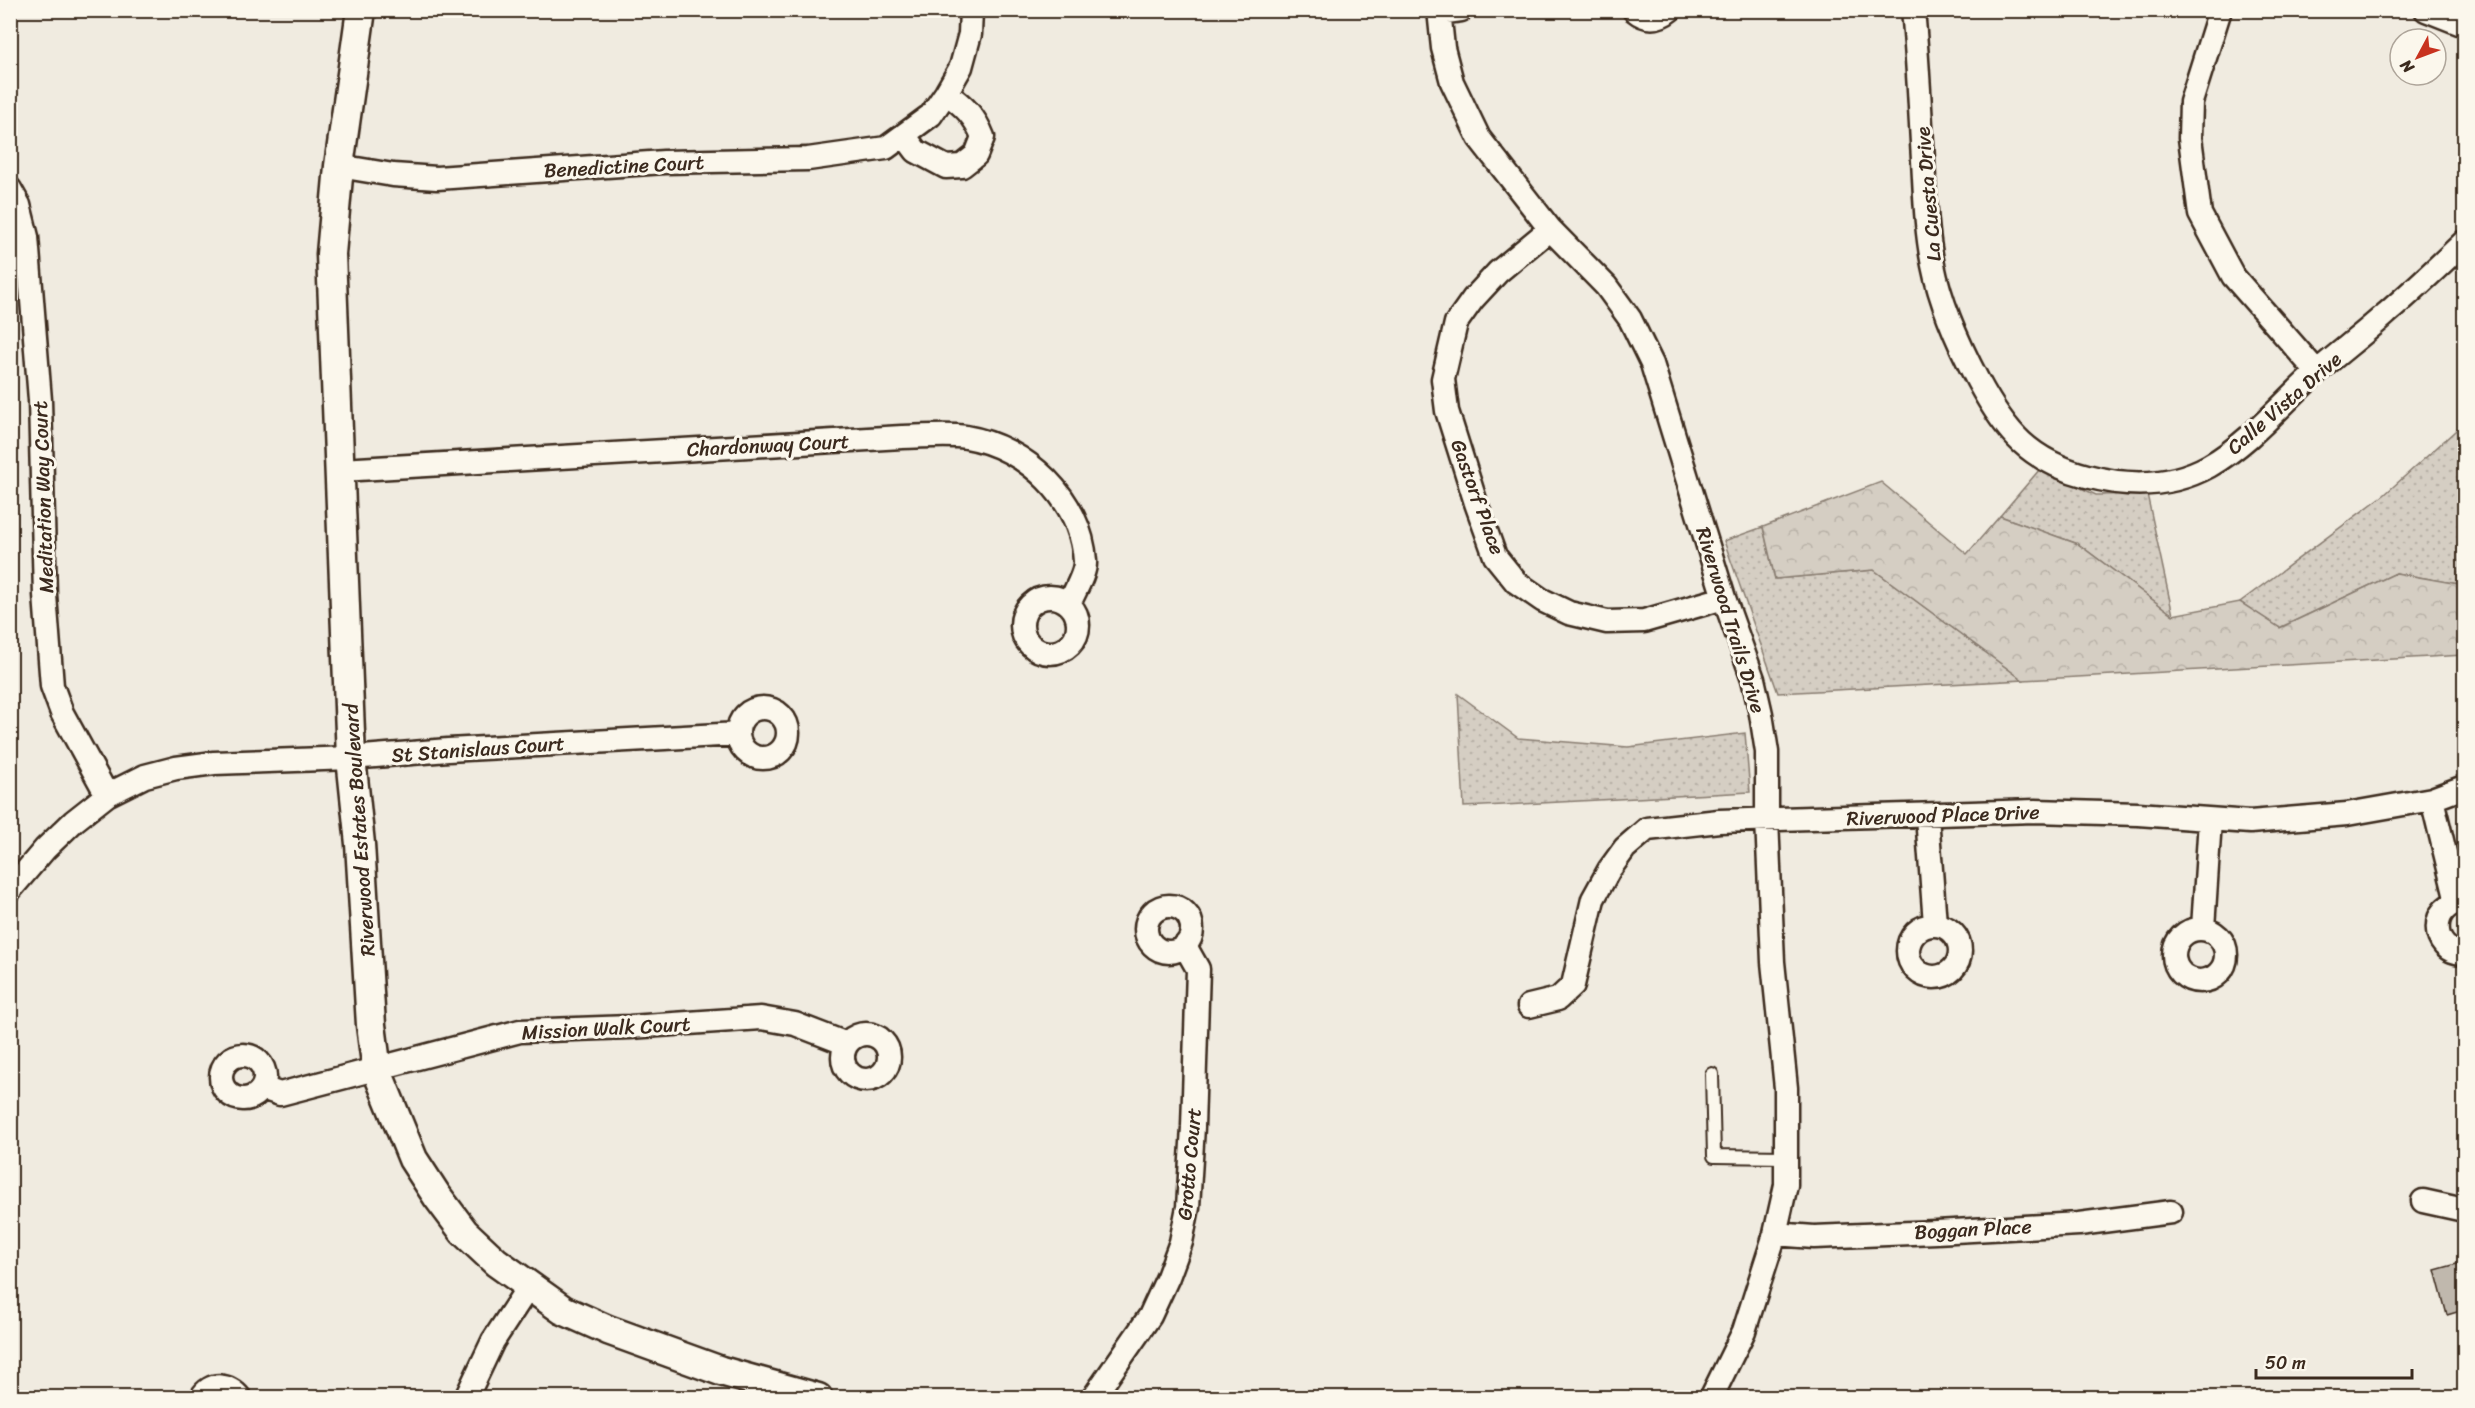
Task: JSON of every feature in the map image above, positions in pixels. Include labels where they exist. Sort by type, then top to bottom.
[{"type":"street","name":"Riverwood Estates Boulevard","points":[[361,10],[339,166],[331,254],[351,758],[360,844],[376,1071],[413,1159],[464,1232],[496,1262],[563,1310],[608,1330],[721,1371],[818,1398]]},
{"type":"street","name":"Benedictine Court","points":[[339,166],[437,178],[664,162],[808,159],[886,148],[931,115],[946,93],[961,67],[970,34],[971,10]]},
{"type":"street","points":[[1634,10],[1643,17],[1653,19],[1670,10]]},
{"type":"street","name":"La Cuesta Drive","points":[[1913,10],[1926,215],[1933,266],[1944,306],[1959,346],[1985,394],[2005,424],[2021,443],[2044,461],[2069,471]]},
{"type":"street","points":[[2220,10],[2191,102],[2190,138],[2200,214],[2233,276],[2317,372]]},
{"type":"street","points":[[2426,10],[2464,25]]},
{"type":"street","name":"Riverwood Trails Drive","points":[[1446,11],[1443,48],[1452,82],[1479,138],[1550,229],[1605,286],[1630,319],[1652,364],[1724,598],[1753,679],[1761,714],[1767,752],[1767,819],[1773,962],[1786,1088],[1786,1185],[1775,1234],[1744,1331],[1711,1398]]},
{"type":"street","points":[[904,135],[916,151],[946,167],[962,166],[976,155],[983,137],[976,120],[961,103],[946,93]]},
{"type":"street","name":"Meditation Way Court","points":[[10,189],[20,206],[27,237],[29,260],[40,400],[45,595],[52,686],[62,713],[107,795]]},
{"type":"street","name":"Gastorf Place","points":[[1550,229],[1498,272],[1473,299],[1456,323],[1443,379],[1448,411],[1476,503],[1496,556],[1516,582],[1542,600],[1569,613],[1607,622],[1644,621],[1724,598]]},
{"type":"street","name":"Calle Vista Drive","points":[[2069,471],[2101,480],[2140,484],[2175,480],[2208,466],[2239,446],[2317,372],[2389,312],[2464,242]]},
{"type":"street","name":"Chardonway Court","points":[[341,470],[890,438],[966,437],[991,444],[1029,466],[1056,488],[1068,507],[1080,534],[1086,563],[1069,604]]},
{"type":"street","name":"St Stanislaus Court","points":[[10,890],[45,849],[74,821],[107,795],[145,776],[186,767],[214,763],[351,758],[448,750],[738,734]]},
{"type":"street","name":"Riverwood Place Drive","points":[[1529,1006],[1558,999],[1574,985],[1593,899],[1609,870],[1626,848],[1647,829],[1719,821],[2035,811],[2138,814],[2250,822],[2347,814],[2432,799],[2464,787]]},
{"type":"street","points":[[2432,799],[2461,902],[2448,906],[2441,913],[2437,922],[2437,933],[2441,942],[2448,949],[2464,953]]},
{"type":"street","points":[[1927,816],[1935,924]]},
{"type":"street","points":[[2203,928],[2210,820]]},
{"type":"street","name":"Grotto Court","points":[[1093,1398],[1149,1316],[1181,1242],[1188,1207],[1198,969],[1185,946]]},
{"type":"street","name":"Mission Walk Court","points":[[262,1088],[280,1095],[520,1031],[630,1027],[761,1018],[795,1024],[847,1044]]},
{"type":"street","points":[[2423,1201],[2464,1210]]},
{"type":"street","name":"Boggan Place","points":[[1775,1234],[1814,1237],[1936,1232],[2079,1224],[2171,1212]]},
{"type":"street","points":[[466,1398],[493,1341],[529,1286]]},
{"type":"street","points":[[201,1398],[210,1388],[218,1386],[235,1391],[240,1398]]},
{"type":"lane","points":[[1712,1074],[1714,1156],[1785,1157]]},
{"type":"green space","points":[[2464,423],[2464,585],[2396,573],[2279,628],[2240,602],[2384,495]]},
{"type":"green space","points":[[2040,469],[2096,495],[2147,494],[2173,615],[2078,544],[2000,516]]},
{"type":"green space","points":[[1881,482],[1967,554],[2000,516],[2078,544],[2173,615],[2240,602],[2280,628],[2396,573],[2464,585],[2464,655],[2023,680],[1874,570],[1775,579],[1763,527]]},
{"type":"green space","points":[[1763,527],[1775,579],[1874,570],[2023,680],[1778,693],[1724,541]]},
{"type":"green space","points":[[1458,694],[1518,738],[1628,747],[1745,733],[1750,792],[1464,807]]},
{"type":"building","points":[[2464,1262],[2464,1310],[2447,1315],[2435,1270]]}]
